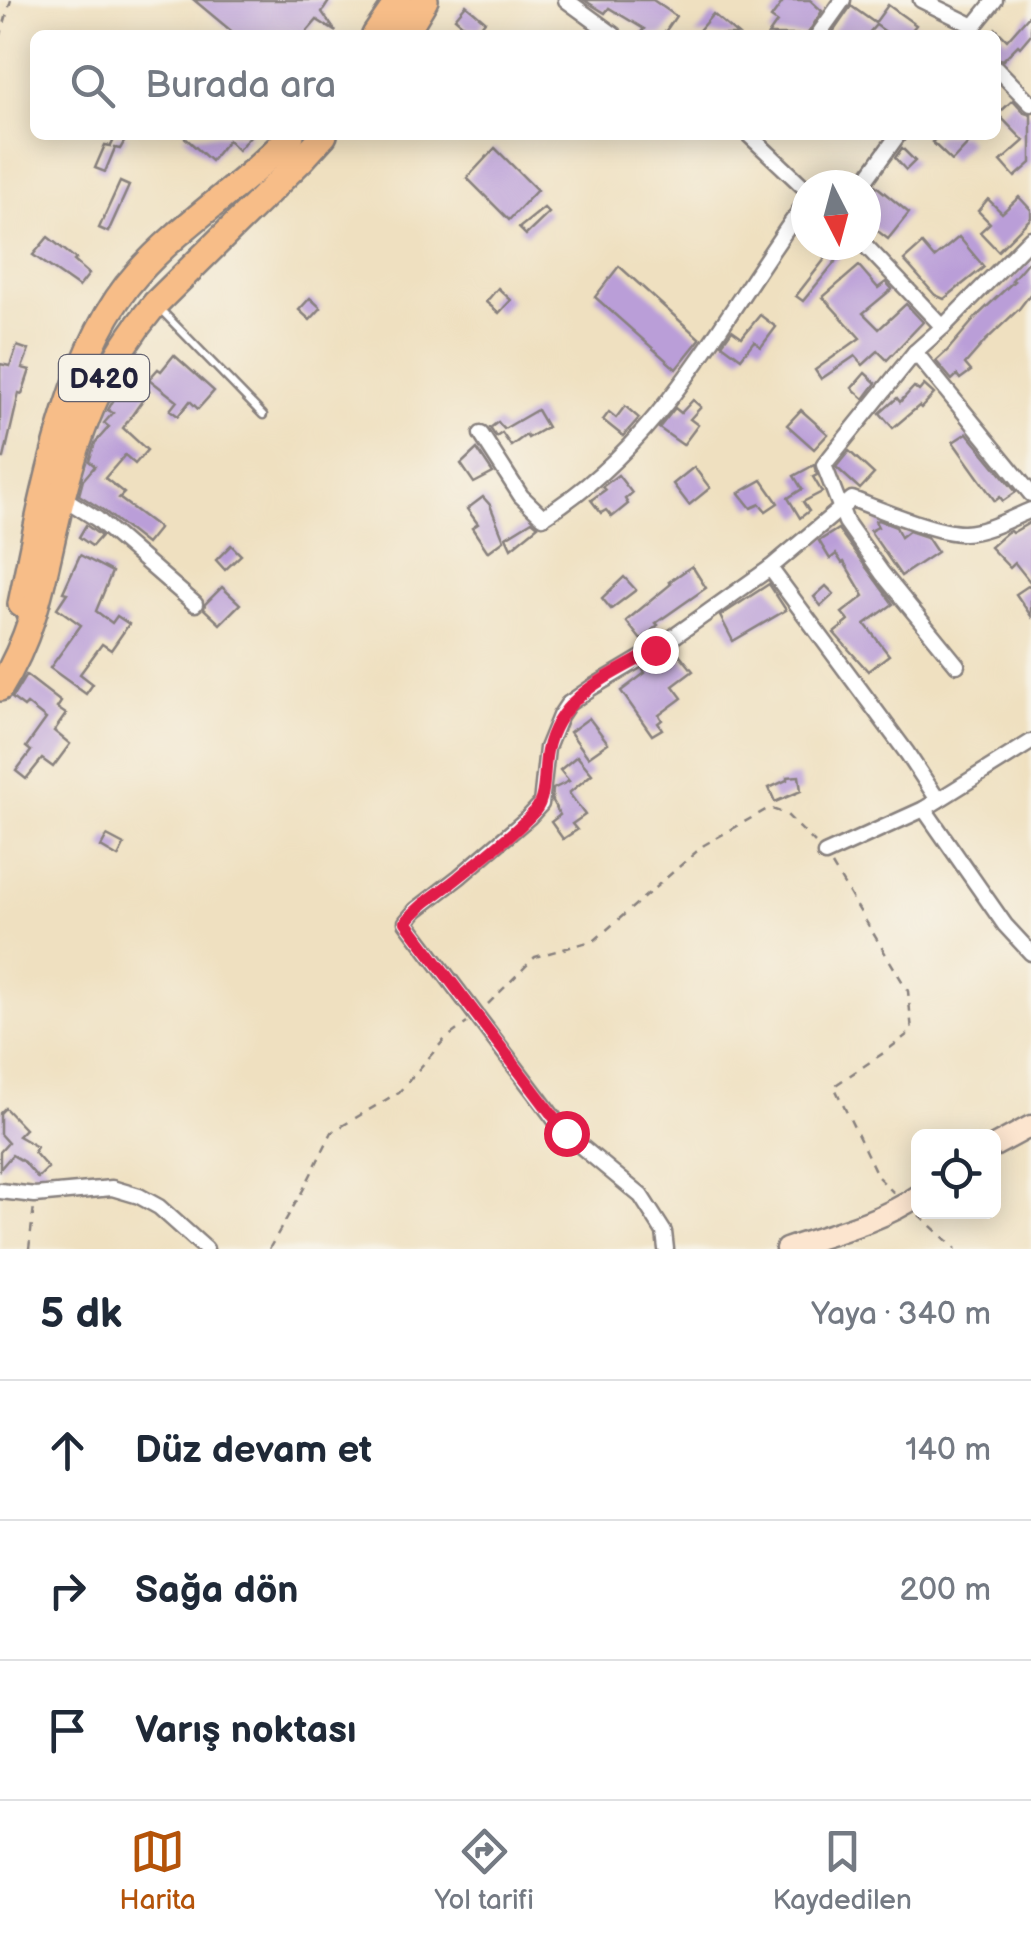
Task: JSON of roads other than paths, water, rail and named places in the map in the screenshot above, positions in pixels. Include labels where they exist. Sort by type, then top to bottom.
[{"type":"highway","points":[[378,30],[399,0]]},
{"type":"highway","points":[[407,30],[425,0]]},
{"type":"highway","name":"D420","points":[[0,660],[21,604],[44,494],[69,407],[86,358],[110,312],[134,277],[163,246],[286,140]]},
{"type":"highway","name":"D420","points":[[0,688],[30,628],[62,497],[90,406],[113,360],[155,304],[320,140]]},
{"type":"street","points":[[418,30],[438,0]]},
{"type":"street","points":[[566,0],[607,30]]},
{"type":"street","points":[[921,0],[974,30],[995,0]]},
{"type":"street","points":[[821,30],[835,3]]},
{"type":"street","points":[[1001,73],[1031,104]]},
{"type":"street","points":[[756,140],[791,174]]},
{"type":"street","points":[[873,170],[894,140]]},
{"type":"street","points":[[481,434],[520,496],[543,517],[575,496],[630,447],[685,379],[791,222]]},
{"type":"street","points":[[956,665],[882,574],[846,522],[824,466],[915,352],[1031,238]]},
{"type":"street","points":[[880,260],[943,327]]},
{"type":"street","points":[[915,352],[1031,494]]},
{"type":"street","points":[[62,497],[97,519],[195,604]]},
{"type":"street","points":[[666,1249],[664,1232],[640,1196],[566,1133],[406,922],[541,804],[547,748],[568,704],[655,650],[770,568],[852,499],[925,525],[963,533],[1031,510]]},
{"type":"street","points":[[770,568],[907,752],[931,805],[1006,926],[1031,953]]},
{"type":"street","points":[[825,854],[931,805],[1031,742]]},
{"type":"street","points":[[1001,1142],[1031,1126]]},
{"type":"street","points":[[0,1191],[35,1195],[112,1188],[140,1196],[159,1207],[206,1249]]},
{"type":"street","points":[[786,1249],[911,1200]]},
{"type":"lane","points":[[155,304],[263,414]]}]
